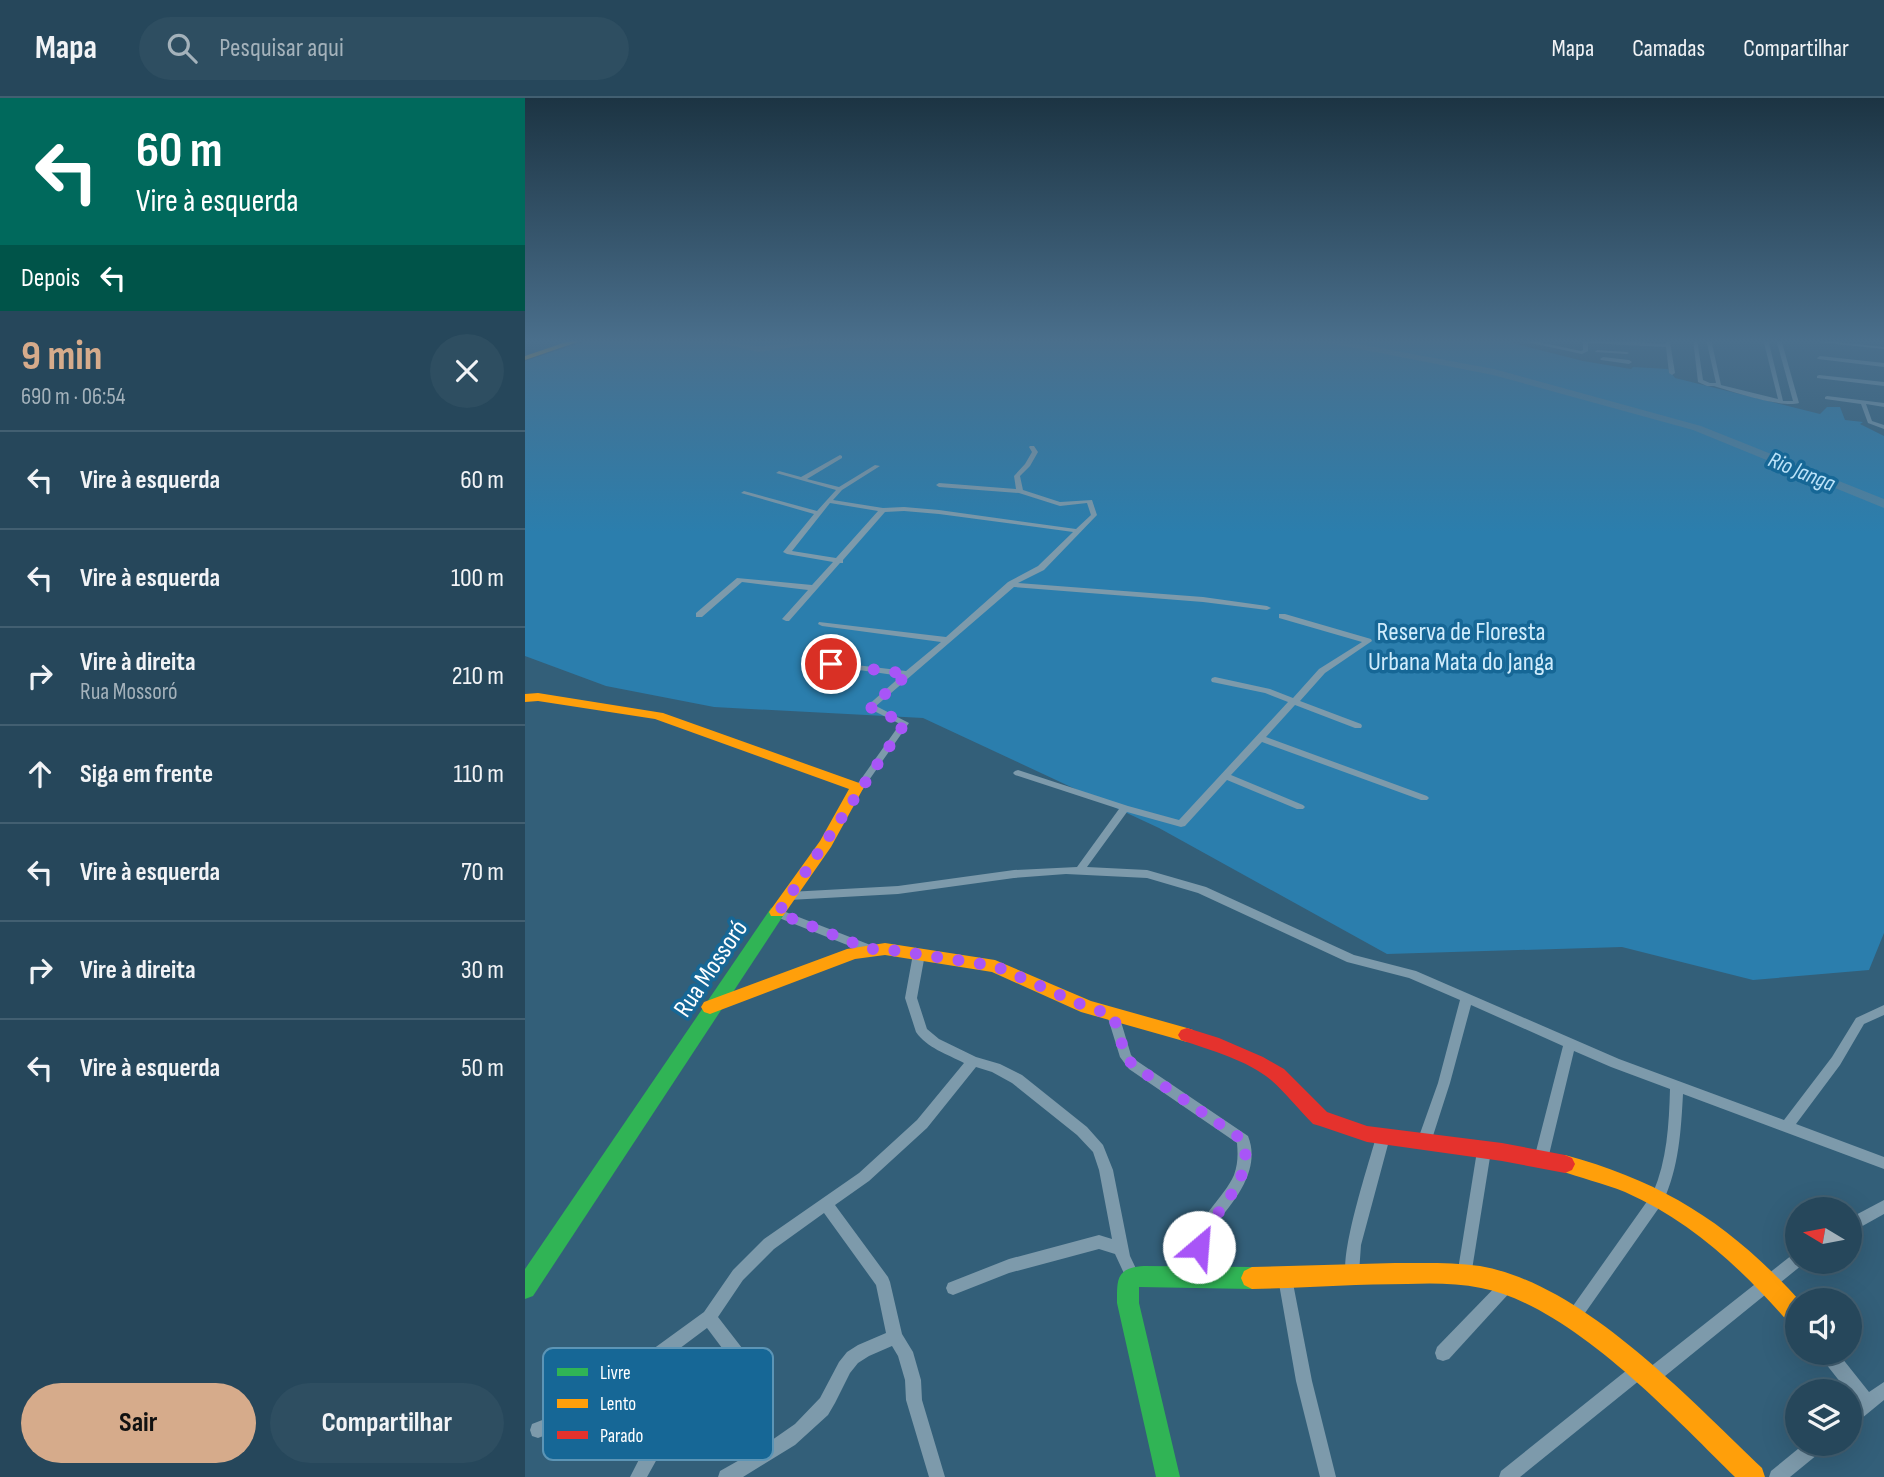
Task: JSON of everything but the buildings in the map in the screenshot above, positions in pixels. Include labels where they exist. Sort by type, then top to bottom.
[{"type":"street","points":[[1863,403],[1870,422],[1884,427]]},
{"type":"street","points":[[1020,491],[1017,476],[1028,465],[1035,452],[1032,447]]},
{"type":"street","points":[[802,479],[840,457]]},
{"type":"street","points":[[840,561],[786,552],[840,489],[877,466]]},
{"type":"street","points":[[779,473],[840,489]]},
{"type":"street","points":[[857,791],[905,723],[870,707],[1011,584],[1041,568],[1094,515],[1090,501],[1060,504],[1020,491],[939,485]]},
{"type":"street","points":[[744,493],[818,513]]},
{"type":"street","points":[[828,501],[883,510],[939,512],[1078,531]]},
{"type":"street","points":[[786,619],[883,510]]},
{"type":"street","points":[[699,615],[740,580],[815,589]]},
{"type":"street","points":[[1011,584],[1074,593],[1176,595],[1267,608]]},
{"type":"street","points":[[1018,773],[1181,824],[1322,671],[1367,641],[1282,616]]},
{"type":"street","points":[[822,624],[947,640]]},
{"type":"street","points":[[831,664],[908,674]]},
{"type":"street","points":[[1215,680],[1267,691],[1357,726]]},
{"type":"street","points":[[525,698],[538,697],[658,716],[849,783],[857,787],[857,791]]},
{"type":"street","points":[[1261,738],[1424,798]]},
{"type":"street","points":[[1225,776],[1300,807]]},
{"type":"street","name":"Rua Mossoró","points":[[525,1288],[857,791]]},
{"type":"street","points":[[1080,870],[1125,808]]},
{"type":"street","points":[[789,896],[898,890],[1014,874],[1080,870],[1147,874],[1202,890],[1351,959],[1412,974],[1615,1063],[1884,1163]]},
{"type":"street","points":[[778,913],[869,949],[995,966],[1087,1007],[1213,1043],[1277,1074],[1320,1118],[1342,1127],[1383,1137],[1541,1159],[1597,1172],[1633,1184],[1705,1226],[1769,1280],[1785,1300]]},
{"type":"street","points":[[711,1007],[869,949]]},
{"type":"street","points":[[919,954],[911,998],[922,1032],[935,1042],[973,1061],[996,1068],[1017,1079],[1082,1131],[1098,1149],[1106,1170],[1121,1249],[1133,1277]]},
{"type":"street","points":[[1425,1142],[1467,997]]},
{"type":"street","points":[[1787,1126],[1836,1061],[1860,1021],[1884,1010]]},
{"type":"street","points":[[1113,1015],[1126,1057],[1133,1065],[1243,1140],[1247,1165],[1209,1225],[1199,1247],[1203,1262],[1221,1277]]},
{"type":"street","points":[[1541,1159],[1570,1042]]},
{"type":"street","points":[[667,1348],[709,1317],[738,1275],[769,1244],[827,1206],[864,1177],[922,1124],[973,1061]]},
{"type":"street","points":[[1573,1318],[1658,1197],[1668,1175],[1674,1143],[1677,1086]]},
{"type":"street","points":[[1352,1273],[1354,1245],[1383,1137]]},
{"type":"street","points":[[1464,1276],[1484,1151]]},
{"type":"street","points":[[827,1206],[883,1282],[895,1337],[905,1352],[913,1380],[914,1400],[937,1477]]},
{"type":"street","points":[[1862,1219],[1884,1206]]},
{"type":"street","points":[[953,1288],[1009,1266],[1100,1242],[1121,1249]]},
{"type":"street","points":[[1507,1477],[1785,1269]]},
{"type":"street","points":[[1168,1477],[1128,1303],[1128,1282],[1133,1277],[1285,1278],[1352,1273],[1464,1276],[1508,1284],[1552,1305],[1573,1318],[1643,1376],[1753,1477]]},
{"type":"street","points":[[1285,1278],[1304,1381],[1328,1477]]},
{"type":"street","points":[[1443,1353],[1508,1284]]},
{"type":"street","points":[[709,1317],[732,1348]]},
{"type":"street","points":[[773,1450],[823,1408],[847,1363],[857,1354],[895,1337]]},
{"type":"street","points":[[1838,1365],[1867,1402]]},
{"type":"street","points":[[1862,1406],[1884,1390]]},
{"type":"street","points":[[538,1430],[543,1429]]},
{"type":"street","points":[[1777,1477],[1802,1456]]},
{"type":"street","points":[[638,1477],[647,1460]]},
{"type":"street","points":[[726,1477],[759,1460]]},
{"type":"green space","name":"Reserva de Floresta Urbana Mata do Janga","points":[[525,403],[1777,403],[1820,414],[1827,407],[1840,407],[1845,420],[1863,422],[1860,424],[1884,436],[1884,933],[1869,970],[1753,980],[1622,947],[1387,954],[1159,828],[923,718],[714,707],[606,686],[525,656]]},
{"type":"waterway","name":"Rio Janga","points":[[1611,403],[1697,428],[1884,504]]},
{"type":"traffic: fast","points":[[525,1288],[777,912]]},
{"type":"traffic: fast","points":[[1168,1477],[1128,1303],[1128,1282],[1133,1277],[1144,1276],[1252,1278]]},
{"type":"traffic: slow","points":[[525,698],[538,697],[658,716],[857,787],[826,843],[777,912]]},
{"type":"traffic: slow","points":[[710,1007],[853,953],[885,949],[995,966],[1087,1007],[1187,1035]]},
{"type":"traffic: slow","points":[[1565,1164],[1600,1173],[1664,1201],[1722,1240],[1785,1302]]},
{"type":"traffic: slow","points":[[1252,1278],[1424,1273],[1481,1277],[1515,1287],[1552,1305],[1626,1359],[1753,1477]]},
{"type":"traffic: jam","points":[[1187,1035],[1257,1062],[1277,1074],[1320,1118],[1367,1134],[1502,1152],[1565,1164]]},
{"type":"route","points":[[831,664],[908,674],[870,707],[905,723],[857,791],[826,843],[778,913],[815,930],[869,949],[885,949],[995,966],[1087,1007],[1113,1015],[1126,1057],[1133,1065],[1243,1140],[1247,1165],[1209,1225],[1199,1247]]}]
